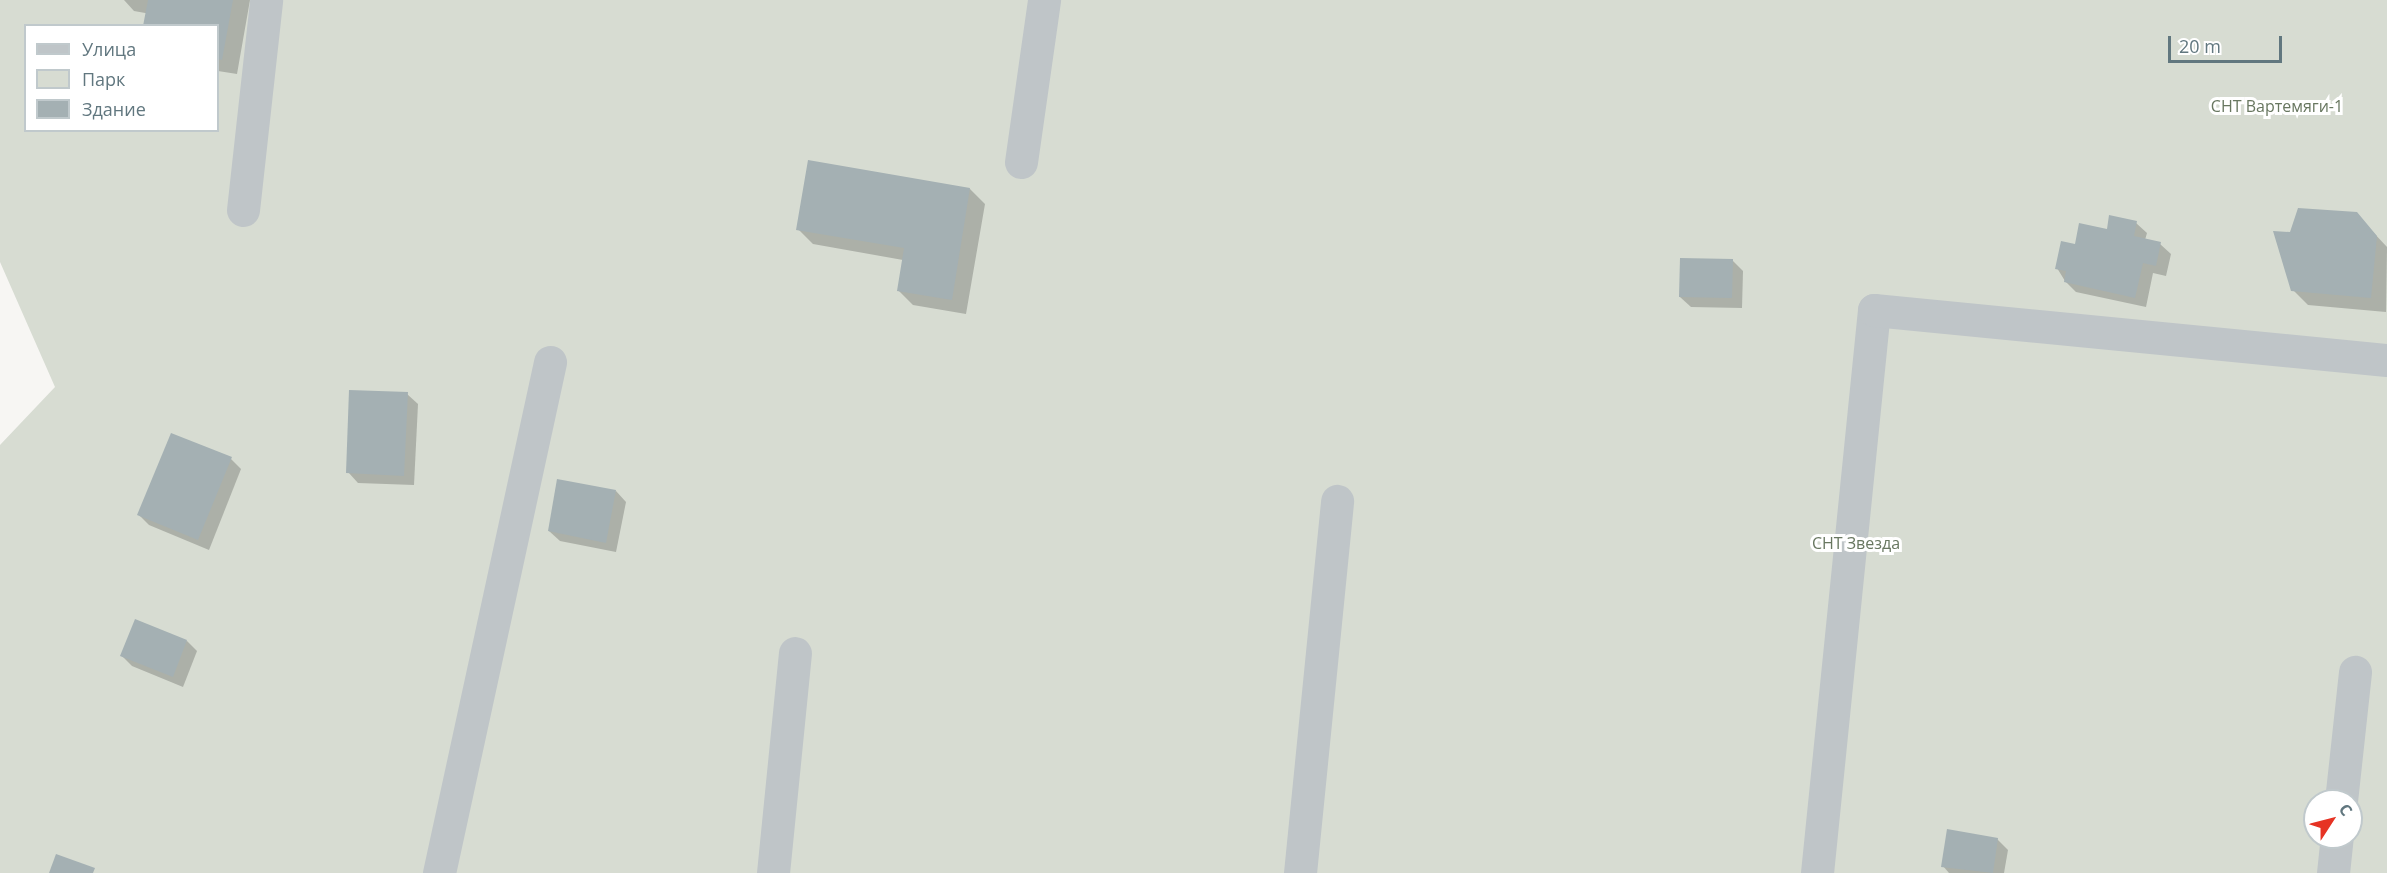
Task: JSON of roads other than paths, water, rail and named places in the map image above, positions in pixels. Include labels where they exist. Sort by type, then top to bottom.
[{"type":"street","points":[[243,210],[266,0]]},
{"type":"street","points":[[1021,162],[1044,0]]},
{"type":"street","points":[[1817,873],[1874,310],[2387,360]]},
{"type":"street","points":[[439,873],[550,362]]},
{"type":"street","points":[[1300,873],[1337,501]]},
{"type":"street","points":[[773,873],[795,653]]},
{"type":"street","points":[[2342,789],[2355,672]]},
{"type":"street","points":[[2333,873],[2336,849]]},
{"type":"park label","name":"СНТ Вартемяги-1","points":[[2277,106]]},
{"type":"park label","name":"СНТ Звезда","points":[[1856,543]]}]
